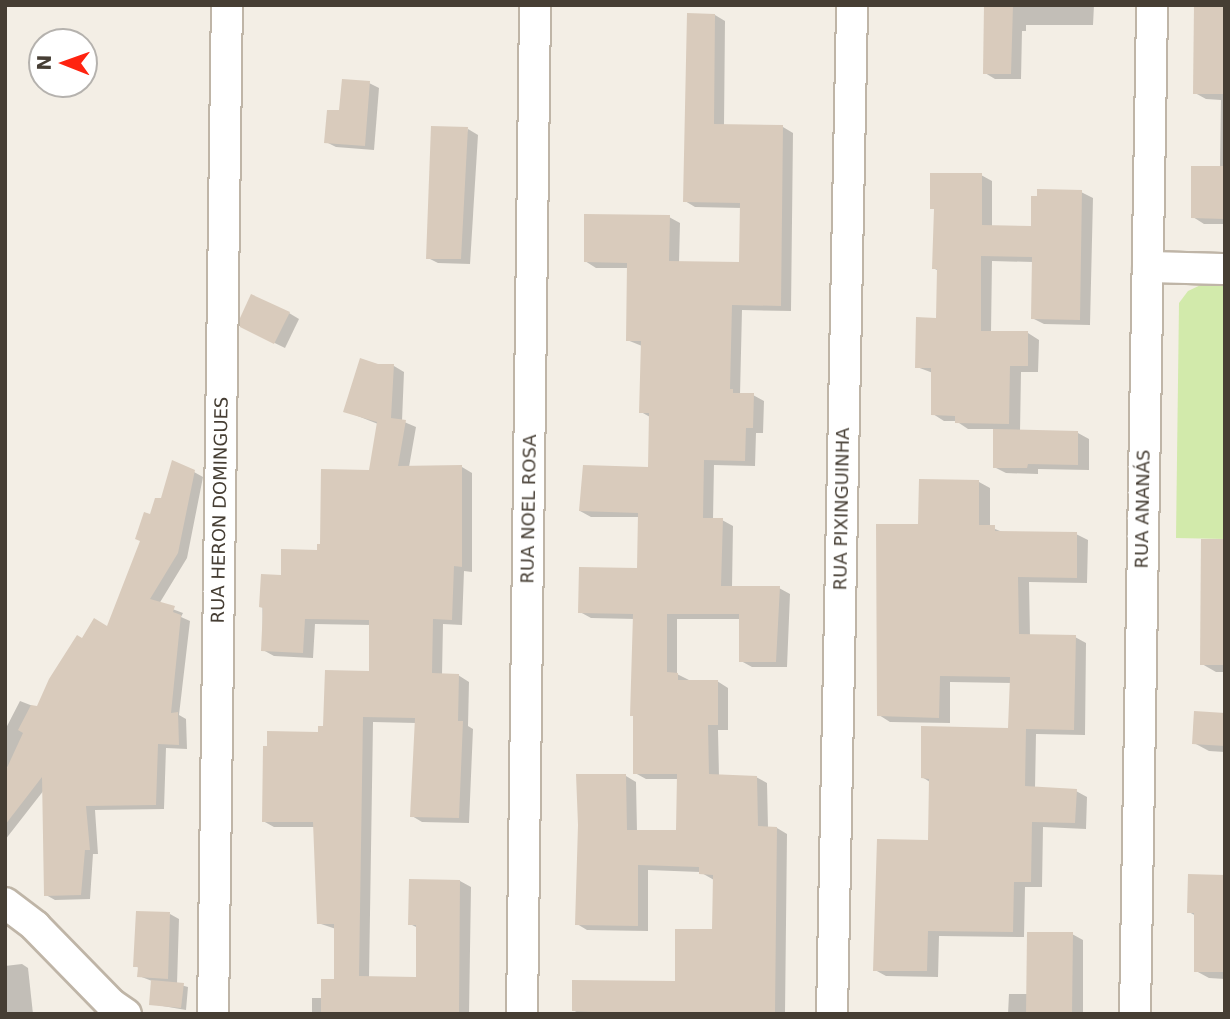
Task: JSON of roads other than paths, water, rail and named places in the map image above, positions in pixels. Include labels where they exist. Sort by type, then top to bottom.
[{"type":"street","name":"RUA HERON DOMINGUES","points":[[214,1014],[227,5]]},
{"type":"street","name":"RUA NOEL ROSA","points":[[522,1014],[535,5]]},
{"type":"street","name":"RUA PIXINGUINHA","points":[[832,1014],[852,5]]},
{"type":"street","name":"RUA ANANÁS","points":[[1135,1014],[1152,5]]},
{"type":"street","points":[[1148,267],[1225,269]]},
{"type":"street","points":[[5,902],[35,926],[111,1004],[126,1014]]}]
